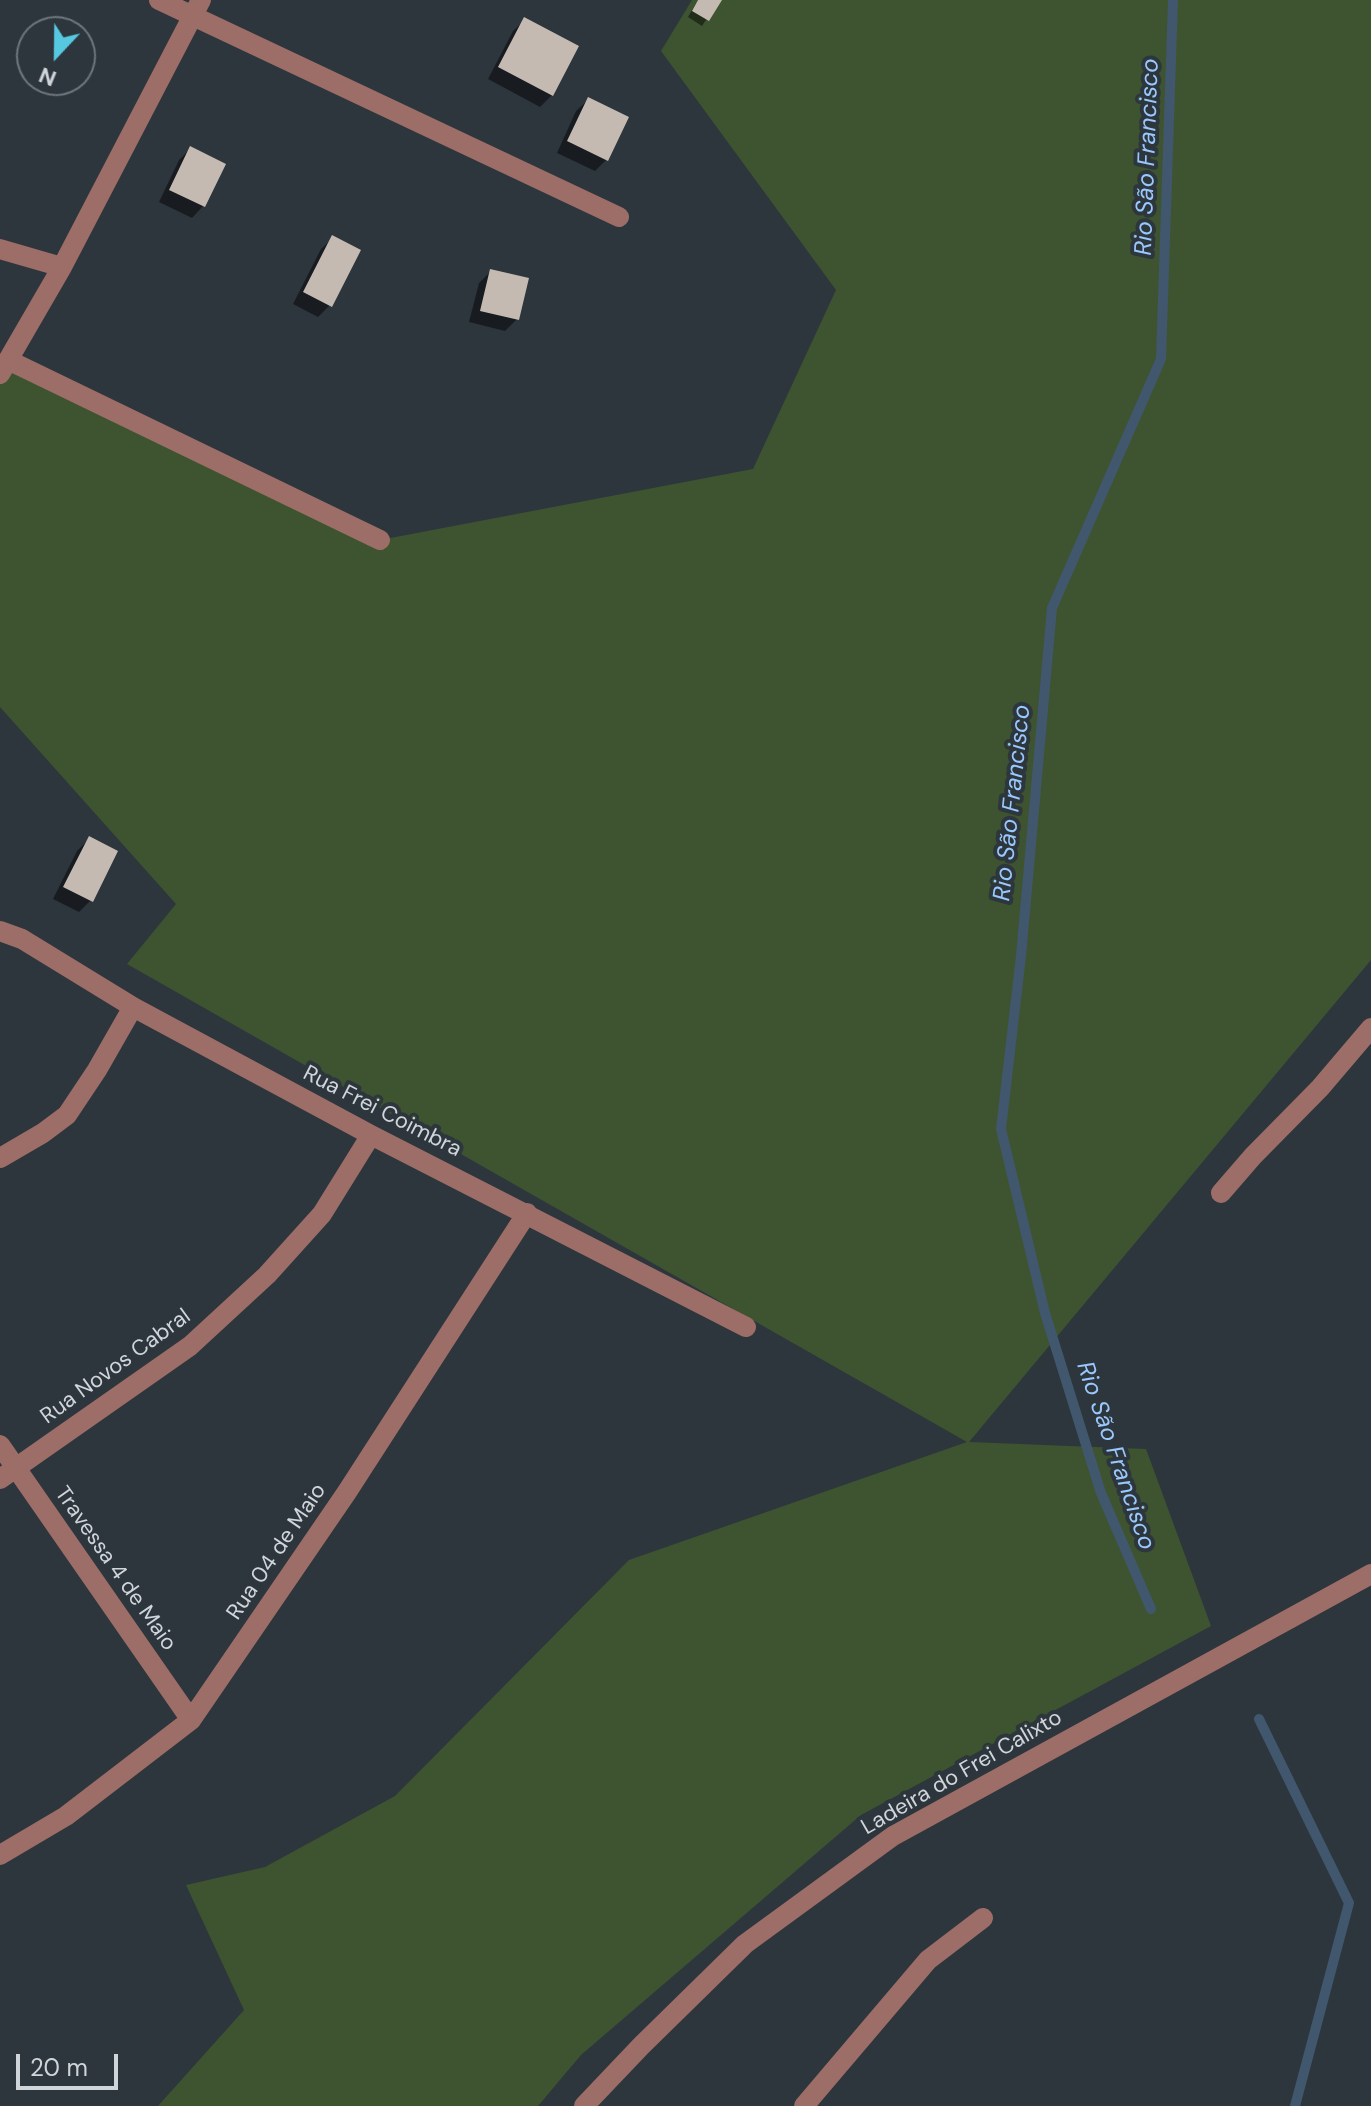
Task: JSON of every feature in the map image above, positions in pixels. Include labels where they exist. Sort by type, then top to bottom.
[{"type":"street","points":[[159,0],[197,7],[619,217]]},
{"type":"street","points":[[197,7],[62,267],[4,367],[380,540]]},
{"type":"street","points":[[0,249],[62,267]]},
{"type":"street","name":"Rua Frei Coimbra","points":[[0,931],[22,939],[133,1007],[371,1135],[746,1327]]},
{"type":"street","points":[[0,1158],[67,1115],[133,1007]]},
{"type":"street","points":[[1221,1193],[1320,1088],[1371,1028]]},
{"type":"street","name":"Rua Novos Cabral","points":[[8,1474],[190,1346],[267,1275],[322,1214],[371,1135]]},
{"type":"street","name":"Rua 04 de Maio","points":[[0,1855],[66,1816],[191,1720],[347,1492],[527,1213]]},
{"type":"street","name":"Travessa 4 de Maio","points":[[0,1445],[8,1474],[191,1720]]},
{"type":"street","name":"Ladeira do Frei Calixto","points":[[584,2106],[745,1944],[893,1836],[1371,1574]]},
{"type":"street","points":[[804,2106],[928,1960],[983,1918]]},
{"type":"green space","points":[[692,0],[1371,0],[1371,960],[969,1442],[1146,1449],[1211,1626],[861,1815],[581,2055],[538,2106],[158,2106],[244,2010],[186,1885],[265,1867],[395,1796],[629,1560],[967,1442],[127,964],[176,904],[0,707],[0,374],[8,360],[380,540],[753,469],[836,290],[661,51]]},
{"type":"building","points":[[698,0],[722,0],[709,21],[692,11]]},
{"type":"building","points":[[524,17],[579,46],[553,96],[498,67]]},
{"type":"building","points":[[588,97],[629,117],[608,161],[567,141]]},
{"type":"building","points":[[190,146],[226,164],[205,207],[169,190]]},
{"type":"building","points":[[332,235],[361,250],[332,307],[303,292]]},
{"type":"building","points":[[490,269],[529,278],[519,320],[480,311]]},
{"type":"building","points":[[89,836],[118,851],[93,902],[63,887]]},
{"type":"waterway","name":"Rio São Francisco","points":[[1151,1609],[1101,1493],[1045,1313],[1001,1129],[1021,956],[1052,608],[1161,359],[1173,0]]},
{"type":"waterway","name":"Rio São Francisco","points":[[1259,1719],[1349,1903],[1295,2106]]}]
